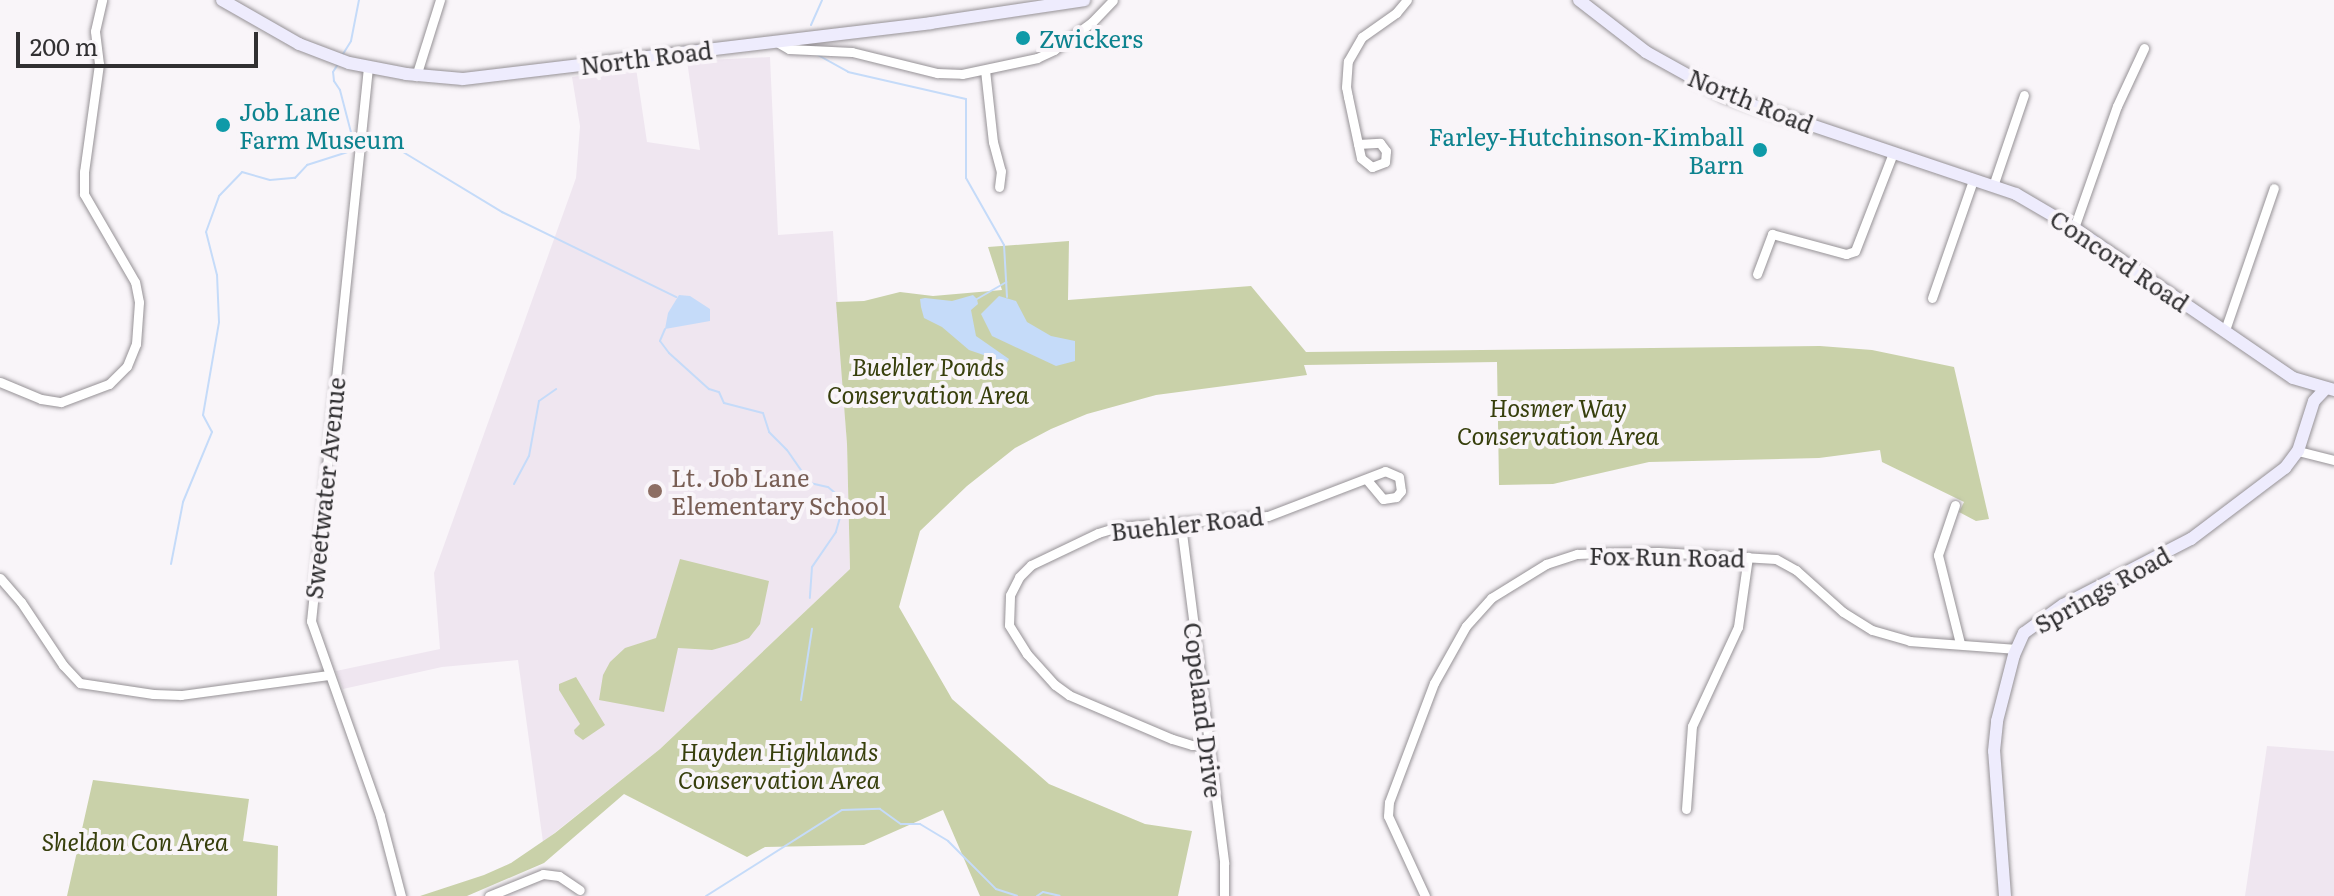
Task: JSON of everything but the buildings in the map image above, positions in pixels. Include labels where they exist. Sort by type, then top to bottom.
[{"type":"main road","name":"North Road","points":[[222,0],[299,44],[368,67],[416,76],[489,78],[1084,0]]},
{"type":"main road","name":"North Road","points":[[1579,0],[1646,52],[1713,90],[1893,153]]},
{"type":"main road","name":"Concord Road","points":[[1893,153],[2016,194],[2074,228],[2293,378],[2330,390]]},
{"type":"main road","name":"Springs Road","points":[[2005,896],[1994,751],[1997,721],[2016,649],[2028,628],[2191,539],[2285,468],[2298,451],[2314,401],[2330,390]]},
{"type":"street","points":[[0,382],[41,399],[61,402],[109,384],[127,366],[136,344],[139,302],[135,282],[84,194],[84,172],[99,64],[95,31],[102,0]]},
{"type":"street","points":[[416,76],[440,0]]},
{"type":"street","points":[[774,40],[789,49],[852,52],[937,73],[985,70],[1054,50],[1092,22],[1113,0]]},
{"type":"street","points":[[1358,144],[1347,92],[1348,61],[1362,37],[1396,13],[1407,0]]},
{"type":"street","points":[[2074,228],[2117,106],[2144,48]]},
{"type":"street","name":"Sweetwater Avenue","points":[[368,67],[312,607],[314,632],[380,816],[401,896]]},
{"type":"street","points":[[985,70],[993,142],[1001,171],[999,187]]},
{"type":"street","points":[[1993,186],[2024,95]]},
{"type":"street","points":[[1757,274],[1772,234],[1851,253],[1859,245],[1893,153]]},
{"type":"street","points":[[1932,298],[1973,180]]},
{"type":"street","points":[[2225,330],[2274,188]]},
{"type":"street","points":[[2298,451],[2334,460]]},
{"type":"street","name":"Buehler Road","points":[[1208,744],[1192,745],[1172,739],[1069,695],[1055,685],[1021,647],[1009,625],[1007,612],[1019,577],[1031,565],[1098,533],[1118,527],[1181,525],[1268,516],[1367,480]]},
{"type":"street","points":[[1955,505],[1938,555],[1960,643]]},
{"type":"street","name":"Copeland Drive","points":[[1181,525],[1225,873],[1224,896]]},
{"type":"street","name":"Fox Run Road","points":[[1425,896],[1388,816],[1389,802],[1434,683],[1466,626],[1491,598],[1518,578],[1577,554],[1658,552],[1776,559],[1796,570],[1843,612],[1872,630],[1910,641],[2016,649]]},
{"type":"street","points":[[1686,809],[1692,726],[1738,627],[1748,557]]},
{"type":"street","points":[[0,578],[21,602],[63,665],[80,683],[181,695],[328,675]]},
{"type":"street","points":[[489,896],[543,874],[559,876],[580,890]]},
{"type":"shaded area","name":"Lt. Job Lane Elementary School","points":[[770,57],[778,235],[833,231],[847,444],[850,569],[660,749],[543,842],[518,660],[442,667],[343,689],[336,671],[440,649],[434,573],[576,178],[580,126],[572,77],[636,68],[647,142],[700,150],[687,61]]},
{"type":"shaded area","points":[[2267,746],[2334,751],[2334,896],[2245,896]]},
{"type":"green space","points":[[1069,241],[1068,300],[1251,286],[1306,352],[1820,346],[1872,350],[1954,367],[1989,519],[1976,521],[1959,512],[1964,502],[1882,462],[1880,450],[1819,458],[1649,462],[1553,484],[1499,485],[1497,362],[1304,365],[1307,375],[1156,395],[1087,414],[1051,429],[1015,448],[967,486],[920,531],[899,607],[952,699],[1049,784],[1145,824],[1192,831],[1178,896],[980,896],[943,810],[864,845],[765,847],[747,857],[624,794],[544,863],[467,896],[420,896],[511,863],[555,833],[660,749],[850,569],[847,444],[836,302],[864,301],[900,292],[933,296],[1002,290],[988,247]]},
{"type":"green space","points":[[680,559],[769,581],[760,624],[749,638],[737,643],[712,650],[678,648],[664,712],[599,700],[603,675],[610,662],[625,648],[656,638]]},
{"type":"green space","points":[[576,677],[605,725],[583,740],[575,734],[574,730],[580,724],[559,690],[559,684]]},
{"type":"green space","name":"Sheldon Con Area","points":[[93,780],[249,799],[243,841],[278,846],[277,896],[67,896]]},
{"type":"water","points":[[679,295],[690,296],[710,309],[710,321],[665,329],[668,313]]},
{"type":"water","points":[[973,295],[978,304],[971,310],[976,336],[1009,359],[1007,363],[969,350],[942,327],[924,318],[920,299],[952,301]]},
{"type":"water","points":[[999,296],[1016,301],[1027,322],[1051,336],[1075,341],[1075,361],[1056,366],[992,336],[981,314]]},
{"type":"waterway","points":[[343,54],[351,41],[359,0]]},
{"type":"waterway","points":[[811,25],[822,0]]},
{"type":"waterway","points":[[816,54],[848,72],[966,99],[966,178],[1004,245],[1007,297]]},
{"type":"waterway","points":[[171,564],[183,502],[212,432],[203,415],[219,322],[217,275],[206,232],[219,196],[242,172],[270,180],[295,178],[307,165],[351,151],[353,140],[340,90],[334,81],[333,72],[338,64]]},
{"type":"waterway","points":[[368,143],[403,152],[502,212],[676,297]]},
{"type":"waterway","points":[[977,299],[1006,282]]},
{"type":"waterway","points":[[665,329],[660,341],[669,353],[709,389],[719,392],[724,403],[763,413],[769,432],[787,450],[810,483],[828,487],[840,497],[841,514],[836,532],[812,567],[810,598]]},
{"type":"waterway","points":[[514,484],[529,456],[539,401],[556,389]]},
{"type":"waterway","points":[[801,700],[812,629]]},
{"type":"waterway","points":[[706,896],[842,810],[880,809],[901,824],[920,824],[948,841],[996,889],[1017,896]]},
{"type":"waterway","points":[[1037,896],[1043,892],[1060,896]]},
{"type":"place","name":"Zwickers","points":[[1023,38]]},
{"type":"place","name":"Job Lane Farm Museum","points":[[223,125]]},
{"type":"place","name":"Farley-Hutchinson-Kimball Barn","points":[[1760,150]]},
{"type":"place","name":"Lt. Job Lane Elementary School","points":[[655,491]]},
{"type":"park label","name":"Buehler Ponds Conservation Area","points":[[928,380]]},
{"type":"park label","name":"Hosmer Way Conservation Area","points":[[1558,421]]},
{"type":"park label","name":"Hayden Highlands Conservation Area","points":[[779,765]]}]
